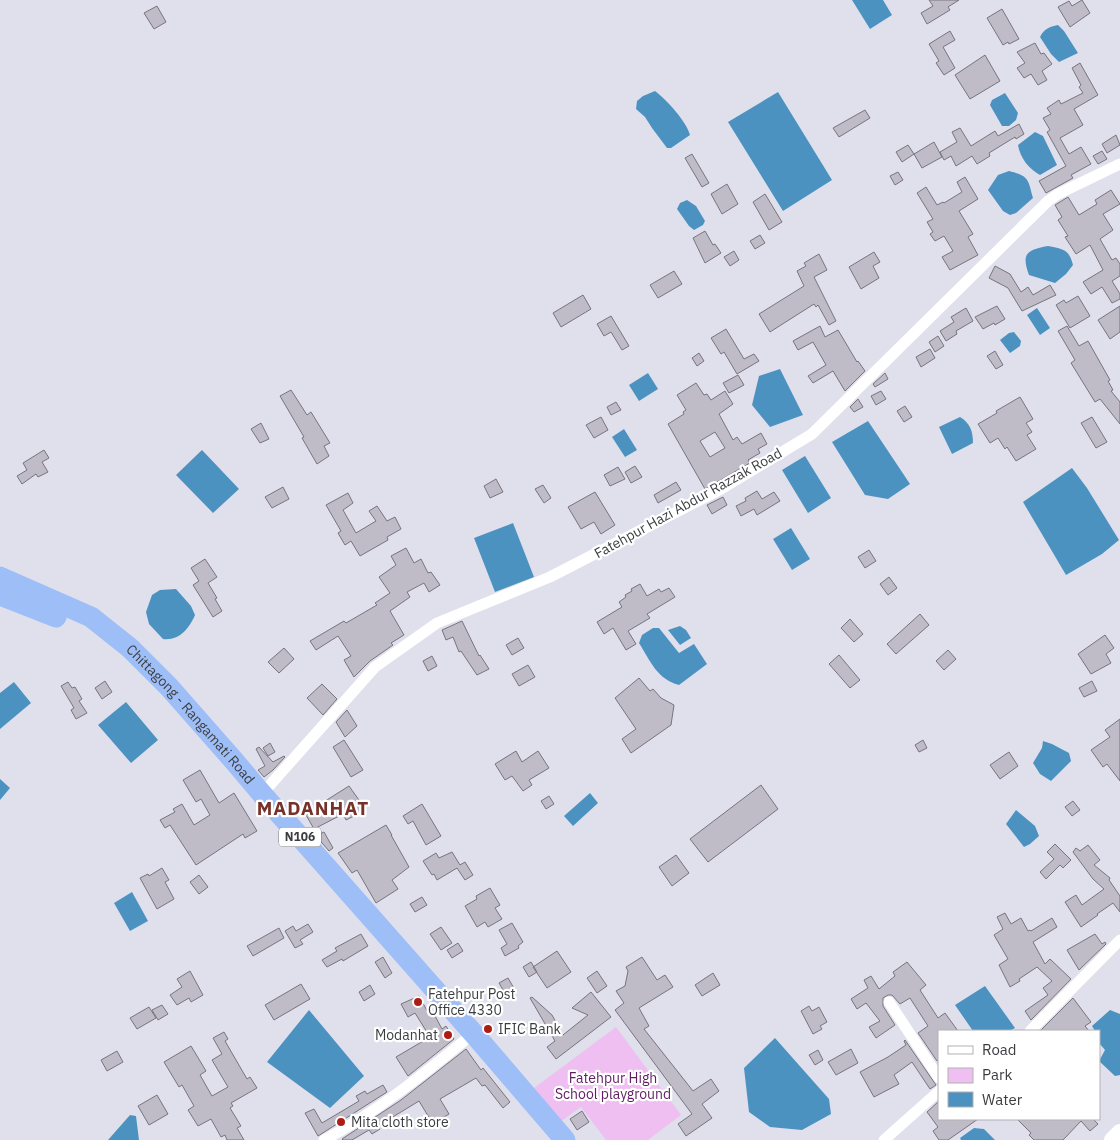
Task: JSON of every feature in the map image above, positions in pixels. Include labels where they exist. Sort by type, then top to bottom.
[{"type":"highway","name":"Chittagong - Rangamati Road","points":[[0,577],[91,618],[130,648],[169,687],[565,1140]]},
{"type":"highway","name":"Chittagong - Rangamati Road","points":[[0,595],[80,627],[107,647],[134,673],[202,743],[301,853],[403,975],[464,1041],[550,1140]]},
{"type":"main road","points":[[1112,1140],[1120,1132]]},
{"type":"street","name":"Fatehpur Hazi Abdur Razzak Road","points":[[262,794],[375,667],[437,623],[550,577],[721,489],[812,434],[1048,201],[1120,164]]},
{"type":"street","points":[[1031,1030],[1120,940]]},
{"type":"street","points":[[889,1002],[938,1076]]},
{"type":"street","points":[[324,1140],[404,1090],[464,1041]]},
{"type":"street","points":[[884,1140],[938,1092]]},
{"type":"green space","name":"Fatehpur High School playground","points":[[616,1027],[681,1115],[648,1140],[606,1140],[581,1107],[560,1122],[534,1088]]},
{"type":"water","points":[[852,0],[883,0],[892,15],[870,29]]},
{"type":"water","points":[[1058,25],[1078,53],[1059,62],[1051,54],[1040,37],[1047,29]]},
{"type":"water","points":[[655,91],[676,111],[690,135],[671,148],[667,148],[645,117],[636,109],[637,101]]},
{"type":"water","points":[[778,92],[832,180],[783,211],[728,122]]},
{"type":"water","points":[[1005,93],[1018,113],[1016,120],[1009,126],[1002,126],[990,105],[992,100]]},
{"type":"water","points":[[1035,132],[1043,136],[1057,165],[1040,175],[1026,163],[1018,145]]},
{"type":"water","points":[[1009,171],[1027,179],[1033,198],[1016,213],[1010,215],[1003,211],[988,190],[998,175]]},
{"type":"water","points":[[687,200],[696,206],[705,221],[703,225],[694,230],[677,209],[680,203]]},
{"type":"water","points":[[1048,246],[1065,251],[1070,256],[1073,265],[1055,283],[1029,275],[1027,268],[1026,257],[1028,254],[1035,249]]},
{"type":"water","points":[[1037,308],[1050,328],[1040,335],[1027,315]]},
{"type":"water","points":[[1014,332],[1021,341],[1020,346],[1010,353],[1000,340],[1009,333]]},
{"type":"water","points":[[780,369],[803,415],[770,427],[752,405],[759,376]]},
{"type":"water","points":[[648,373],[658,389],[639,401],[629,385]]},
{"type":"water","points":[[960,417],[970,428],[973,443],[952,454],[939,427]]},
{"type":"water","points":[[868,421],[910,484],[888,499],[865,495],[832,442]]},
{"type":"water","points":[[624,429],[637,450],[625,457],[612,437]]},
{"type":"water","points":[[202,450],[239,489],[213,513],[176,475]]},
{"type":"water","points":[[805,456],[831,498],[808,513],[782,470]]},
{"type":"water","points":[[1072,468],[1087,488],[1119,540],[1102,554],[1066,575],[1023,502]]},
{"type":"water","points":[[513,523],[534,577],[495,592],[474,538]]},
{"type":"water","points":[[791,528],[810,559],[792,570],[773,539]]},
{"type":"water","points":[[176,589],[191,606],[195,615],[190,625],[179,636],[163,639],[149,624],[146,612],[152,595],[160,590]]},
{"type":"water","points":[[680,626],[686,630],[691,638],[680,645],[668,630]]},
{"type":"water","points":[[653,628],[659,628],[679,653],[694,644],[707,664],[679,685],[665,679],[655,669],[639,643],[642,635]]},
{"type":"water","points":[[14,682],[31,703],[0,729],[0,693]]},
{"type":"water","points":[[126,702],[158,740],[131,763],[98,725]]},
{"type":"water","points":[[1043,741],[1069,753],[1071,761],[1051,781],[1040,774],[1033,763],[1042,748]]},
{"type":"water","points":[[0,779],[10,788],[0,800]]},
{"type":"water","points":[[590,793],[598,803],[573,826],[564,816]]},
{"type":"water","points":[[1016,810],[1035,826],[1039,836],[1024,847],[1006,824]]},
{"type":"water","points":[[132,892],[148,921],[130,931],[114,903]]},
{"type":"water","points":[[985,986],[1015,1028],[1011,1030],[972,1030],[955,1005]]},
{"type":"water","points":[[309,1010],[364,1076],[330,1108],[267,1062]]},
{"type":"water","points":[[1110,1010],[1120,1014],[1120,1075],[1115,1076],[1100,1062],[1105,1050],[1100,1044],[1100,1030],[1094,1030],[1092,1026]]},
{"type":"water","points":[[775,1038],[829,1099],[831,1114],[802,1130],[770,1127],[749,1112],[744,1068]]},
{"type":"water","points":[[130,1115],[136,1116],[139,1140],[108,1140]]},
{"type":"water","points":[[974,1128],[984,1129],[995,1140],[961,1140],[960,1138]]},
{"type":"building","points":[[929,0],[959,0],[948,7],[950,10],[927,24],[921,13],[933,6]]},
{"type":"building","points":[[1082,0],[1090,13],[1070,27],[1058,7],[1069,1],[1072,6]]},
{"type":"building","points":[[157,6],[166,22],[154,29],[144,13]]},
{"type":"building","points":[[1002,9],[1019,39],[1003,45],[987,18]]},
{"type":"building","points":[[950,31],[955,40],[943,47],[955,68],[944,75],[936,63],[939,61],[929,44]]},
{"type":"building","points":[[1035,43],[1041,54],[1044,53],[1052,64],[1042,71],[1047,80],[1038,85],[1031,74],[1024,78],[1017,68],[1025,63],[1017,52]]},
{"type":"building","points":[[985,55],[1000,81],[970,99],[955,75]]},
{"type":"building","points":[[1080,63],[1098,95],[1074,109],[1083,125],[1060,138],[1069,154],[1081,147],[1091,164],[1071,175],[1073,178],[1046,193],[1039,181],[1066,166],[1047,132],[1050,130],[1043,118],[1051,114],[1047,108],[1059,100],[1061,104],[1083,93],[1072,68]]},
{"type":"building","points":[[865,110],[870,118],[839,137],[833,128]]},
{"type":"building","points":[[1019,124],[1024,134],[1016,139],[1015,137],[989,153],[990,156],[977,164],[972,156],[956,166],[951,156],[944,160],[940,152],[957,142],[952,132],[960,128],[971,146],[995,131],[998,136]]},
{"type":"building","points":[[1116,135],[1120,145],[1107,153],[1102,144]]},
{"type":"building","points":[[934,142],[942,157],[922,168],[914,154]]},
{"type":"building","points":[[908,145],[914,154],[902,162],[896,152]]},
{"type":"building","points":[[1102,151],[1107,159],[1098,164],[1093,156]]},
{"type":"building","points":[[692,154],[709,183],[702,187],[685,158]]},
{"type":"building","points":[[898,172],[903,180],[895,185],[890,176]]},
{"type":"building","points":[[965,177],[978,199],[959,211],[973,234],[968,237],[978,255],[950,270],[942,257],[953,251],[944,236],[935,241],[930,234],[933,232],[927,222],[933,219],[917,193],[926,187],[937,205],[944,203],[962,192],[957,182]]},
{"type":"building","points":[[727,184],[738,204],[722,214],[711,194]]},
{"type":"building","points":[[1111,190],[1120,204],[1103,214],[1113,230],[1100,239],[1112,260],[1116,258],[1120,264],[1120,276],[1112,281],[1120,294],[1120,299],[1112,303],[1102,287],[1091,294],[1083,282],[1103,270],[1090,245],[1076,254],[1065,237],[1068,236],[1058,220],[1062,217],[1055,205],[1068,197],[1079,215],[1097,204],[1095,200]]},
{"type":"building","points":[[765,194],[782,222],[769,230],[753,202]]},
{"type":"building","points":[[705,231],[713,245],[715,244],[721,253],[705,263],[693,238]]},
{"type":"building","points":[[760,235],[765,243],[755,249],[750,241]]},
{"type":"building","points":[[734,251],[739,260],[730,266],[724,257]]},
{"type":"building","points":[[874,252],[880,262],[873,266],[879,278],[861,289],[849,267]]},
{"type":"building","points":[[819,254],[827,270],[814,277],[836,321],[829,325],[818,305],[816,307],[814,304],[770,332],[759,314],[804,286],[797,271],[806,266],[804,263]]},
{"type":"building","points":[[995,266],[1010,274],[1021,292],[1028,287],[1033,295],[1050,285],[1056,295],[1022,311],[1008,288],[989,278]]},
{"type":"building","points":[[674,271],[682,284],[658,298],[650,285]]},
{"type":"building","points":[[583,295],[591,309],[561,327],[553,313]]},
{"type":"building","points":[[1078,296],[1090,316],[1070,328],[1056,305],[1064,300],[1066,303]]},
{"type":"building","points":[[997,306],[1005,319],[983,329],[975,317]]},
{"type":"building","points":[[1120,306],[1120,332],[1110,339],[1098,320]]},
{"type":"building","points":[[966,308],[973,321],[956,331],[957,334],[946,341],[940,331],[954,322],[951,317]]},
{"type":"building","points":[[611,316],[629,346],[622,350],[611,332],[604,336],[597,324]]},
{"type":"building","points":[[820,326],[825,337],[838,330],[857,362],[865,371],[845,391],[833,371],[813,383],[808,376],[826,365],[813,342],[798,350],[793,341]]},
{"type":"building","points":[[1067,326],[1079,346],[1088,341],[1110,380],[1108,381],[1113,390],[1111,391],[1120,402],[1120,424],[1100,399],[1095,402],[1071,363],[1075,360],[1058,331]]},
{"type":"building","points":[[726,329],[744,359],[754,354],[759,361],[737,374],[724,352],[721,354],[711,338]]},
{"type":"building","points":[[938,336],[944,346],[935,352],[929,342]]},
{"type":"building","points":[[930,349],[935,358],[921,367],[916,357]]},
{"type":"building","points":[[995,351],[1003,365],[996,369],[987,356]]},
{"type":"building","points":[[699,353],[704,361],[697,366],[692,358]]},
{"type":"building","points":[[885,373],[888,379],[875,387],[873,384]]},
{"type":"building","points":[[738,375],[744,385],[729,393],[723,383]]},
{"type":"building","points":[[696,383],[704,395],[707,394],[711,400],[725,391],[733,404],[719,414],[733,440],[737,437],[742,444],[761,433],[767,444],[758,449],[760,453],[748,460],[750,463],[705,489],[668,424],[684,414],[683,412],[686,410],[677,395]],"holes":[[[715,432],[725,448],[710,457],[700,441]]]},
{"type":"building","points":[[291,390],[307,415],[311,412],[330,443],[324,446],[329,456],[317,464],[280,396]]},
{"type":"building","points":[[881,391],[886,399],[876,405],[871,396]]},
{"type":"building","points":[[1020,397],[1033,419],[1026,423],[1032,432],[1027,435],[1036,449],[1016,461],[1007,447],[1005,449],[998,438],[990,443],[978,424]]},
{"type":"building","points":[[858,399],[863,407],[854,412],[850,407]]},
{"type":"building","points":[[616,402],[621,410],[611,415],[607,407]]},
{"type":"building","points":[[905,406],[912,417],[904,422],[897,411]]},
{"type":"building","points":[[601,417],[608,430],[594,438],[586,425]]},
{"type":"building","points":[[1092,417],[1107,442],[1096,448],[1081,423]]},
{"type":"building","points":[[261,423],[269,439],[260,443],[251,429]]},
{"type":"building","points":[[44,450],[49,458],[42,462],[48,472],[38,477],[36,474],[22,484],[17,476],[27,470],[23,463]]},
{"type":"building","points":[[635,466],[642,477],[631,483],[625,472]]},
{"type":"building","points":[[618,467],[625,479],[610,486],[604,475]]},
{"type":"building","points":[[496,479],[503,492],[490,498],[484,486]]},
{"type":"building","points":[[676,482],[681,490],[658,503],[654,495]]},
{"type":"building","points":[[543,485],[551,498],[544,503],[535,489]]},
{"type":"building","points":[[283,487],[289,499],[272,508],[265,497]]},
{"type":"building","points":[[757,491],[762,499],[774,492],[780,501],[757,515],[754,509],[741,516],[736,506],[746,501],[745,498]]},
{"type":"building","points":[[595,492],[615,525],[601,534],[594,522],[581,529],[568,507]]},
{"type":"building","points":[[348,493],[353,503],[343,510],[356,533],[376,521],[369,511],[377,506],[387,521],[395,517],[401,529],[387,537],[388,540],[360,556],[351,541],[345,545],[338,533],[341,531],[326,505]]},
{"type":"building","points":[[723,497],[727,505],[712,514],[707,505]]},
{"type":"building","points":[[406,548],[414,563],[421,559],[428,573],[431,572],[440,585],[429,592],[424,583],[407,592],[410,597],[390,611],[404,635],[391,643],[393,645],[370,661],[354,677],[344,660],[351,656],[338,636],[316,650],[310,641],[344,621],[346,623],[377,605],[375,603],[390,593],[379,577],[396,565],[391,556]]},
{"type":"building","points":[[869,550],[876,561],[865,568],[858,557]]},
{"type":"building","points":[[205,559],[217,577],[208,583],[222,611],[213,617],[193,585],[199,581],[191,568]]},
{"type":"building","points":[[889,577],[897,588],[888,595],[880,584]]},
{"type":"building","points":[[640,584],[647,596],[659,589],[661,592],[669,588],[675,597],[647,614],[650,618],[628,631],[636,644],[626,650],[613,628],[604,634],[597,622],[622,607],[619,602],[632,591],[631,589]]},
{"type":"building","points":[[920,614],[929,625],[896,654],[887,644]]},
{"type":"building","points":[[850,619],[863,634],[854,642],[841,628]]},
{"type":"building","points":[[462,621],[479,656],[489,669],[477,675],[461,651],[459,652],[453,637],[446,640],[442,630]]},
{"type":"building","points":[[1105,635],[1114,648],[1106,654],[1111,663],[1091,674],[1078,654]]},
{"type":"building","points":[[518,638],[524,648],[512,655],[506,645]]},
{"type":"building","points":[[284,648],[294,659],[279,673],[268,662]]},
{"type":"building","points":[[948,650],[956,659],[944,670],[936,661]]},
{"type":"building","points":[[839,655],[860,680],[850,688],[829,664]]},
{"type":"building","points":[[432,656],[437,666],[428,671],[423,661]]},
{"type":"building","points":[[528,665],[535,677],[519,686],[512,674]]},
{"type":"building","points":[[639,678],[650,691],[653,689],[661,698],[674,705],[671,725],[631,753],[622,739],[636,729],[615,698]]},
{"type":"building","points":[[105,681],[112,692],[102,699],[95,688]]},
{"type":"building","points":[[1092,681],[1097,691],[1084,697],[1079,688]]},
{"type":"building","points":[[68,682],[72,688],[75,687],[82,699],[79,701],[87,713],[76,719],[71,710],[74,708],[61,686]]},
{"type":"building","points":[[322,684],[337,699],[323,715],[307,698]]},
{"type":"building","points":[[347,710],[357,726],[345,737],[336,722]]},
{"type":"building","points":[[1120,719],[1120,781],[1107,764],[1103,767],[1091,750],[1110,737],[1105,730]]},
{"type":"building","points":[[344,740],[363,770],[351,777],[333,747]]},
{"type":"building","points":[[923,740],[927,748],[919,752],[915,745]]},
{"type":"building","points":[[270,743],[275,752],[268,756],[263,748]]},
{"type":"building","points":[[259,747],[273,762],[285,757],[264,777],[258,770],[265,766],[256,749]]},
{"type":"building","points":[[516,751],[522,762],[538,751],[549,768],[529,780],[532,785],[523,791],[512,776],[505,780],[495,764]]},
{"type":"building","points":[[1009,752],[1018,766],[1000,779],[990,765]]},
{"type":"building","points":[[200,770],[219,803],[234,793],[257,831],[245,838],[243,834],[196,865],[170,825],[165,828],[160,820],[175,812],[173,809],[182,804],[194,825],[210,815],[201,799],[196,802],[183,780]]},
{"type":"building","points":[[761,785],[778,809],[708,862],[690,839]]},
{"type":"building","points":[[349,786],[359,800],[357,801],[362,812],[346,820],[343,814],[314,829],[306,815],[323,806],[322,803]]},
{"type":"building","points":[[549,796],[554,804],[546,809],[541,801]]},
{"type":"building","points":[[1073,801],[1080,810],[1072,816],[1065,807]]},
{"type":"building","points":[[422,804],[441,836],[426,845],[413,821],[408,824],[403,816]]},
{"type":"building","points":[[386,825],[409,867],[392,880],[398,889],[376,903],[357,870],[352,873],[338,853]]},
{"type":"building","points":[[324,832],[333,848],[329,851],[316,836]]},
{"type":"building","points":[[1055,844],[1071,860],[1063,868],[1060,865],[1046,879],[1040,872],[1054,859],[1047,852]]},
{"type":"building","points":[[1088,845],[1100,860],[1094,865],[1110,878],[1109,880],[1120,896],[1120,912],[1113,903],[1081,927],[1065,902],[1076,895],[1082,905],[1104,889],[1093,879],[1073,852],[1076,848],[1080,851]]},
{"type":"building","points":[[452,852],[460,865],[465,862],[473,875],[465,880],[457,868],[437,880],[423,861],[436,853],[439,858]]},
{"type":"building","points":[[676,855],[689,873],[672,886],[659,867]]},
{"type":"building","points":[[162,868],[169,880],[165,882],[174,899],[157,909],[140,878],[148,874],[149,876]]},
{"type":"building","points":[[199,875],[208,887],[199,894],[190,882]]},
{"type":"building","points":[[490,888],[500,905],[495,908],[502,919],[488,927],[485,922],[477,927],[465,906],[477,899],[476,896]]},
{"type":"building","points":[[422,897],[427,905],[415,912],[410,904]]},
{"type":"building","points":[[1005,913],[1011,924],[1021,918],[1028,931],[1052,918],[1057,927],[1033,942],[1045,964],[1050,959],[1071,979],[1031,1020],[1025,1011],[1048,995],[1043,988],[1052,981],[1037,967],[1010,987],[999,965],[1008,959],[994,935],[1003,929],[997,917]]},
{"type":"building","points":[[512,923],[523,942],[518,946],[519,948],[505,956],[501,948],[507,944],[499,930]]},
{"type":"building","points":[[308,924],[313,932],[300,940],[303,944],[295,948],[285,931],[293,926],[296,931]]},
{"type":"building","points":[[441,927],[452,943],[441,950],[430,934]]},
{"type":"building","points":[[279,928],[284,938],[253,956],[247,946]]},
{"type":"building","points":[[361,934],[368,946],[343,961],[342,959],[327,967],[322,960],[337,951],[335,948]]},
{"type":"building","points":[[1095,934],[1102,944],[1105,942],[1106,944],[1079,970],[1067,950]]},
{"type":"building","points":[[458,943],[463,951],[452,958],[447,950]]},
{"type":"building","points":[[557,951],[571,972],[547,988],[533,967]]},
{"type":"building","points":[[383,957],[392,973],[385,978],[375,962]]},
{"type":"building","points":[[642,957],[657,980],[665,975],[673,987],[639,1008],[649,1026],[644,1029],[693,1091],[711,1079],[719,1091],[702,1104],[712,1118],[686,1136],[678,1124],[692,1114],[615,1010],[624,1003],[616,991],[625,986],[628,971],[626,967]]},
{"type":"building","points":[[531,962],[537,972],[529,977],[523,967]]},
{"type":"building","points":[[907,962],[926,985],[920,990],[938,1018],[945,1013],[957,1030],[938,1030],[938,1060],[918,1033],[928,1026],[910,998],[900,1004],[892,995],[883,998],[883,1006],[895,1025],[876,1038],[869,1027],[880,1021],[866,1003],[857,1009],[851,999],[868,988],[864,980],[871,976],[879,989],[895,976],[893,972]]},
{"type":"building","points":[[190,971],[203,995],[191,1002],[189,998],[177,1005],[170,995],[182,987],[177,979]]},
{"type":"building","points":[[597,971],[607,986],[597,993],[587,978]]},
{"type":"building","points":[[713,973],[720,985],[702,996],[695,985]]},
{"type":"building","points":[[508,978],[515,990],[506,995],[499,983]]},
{"type":"building","points":[[301,984],[310,999],[274,1020],[265,1005]]},
{"type":"building","points":[[370,985],[375,994],[364,1001],[359,992]]},
{"type":"building","points":[[591,992],[611,1017],[556,1059],[547,1047],[555,1041],[530,998],[532,997],[552,1015],[563,1035],[588,1015],[572,1008]]},
{"type":"building","points":[[419,996],[430,1016],[434,1014],[442,1029],[446,1026],[454,1039],[408,1076],[396,1057],[430,1037],[415,1013],[408,1017],[401,1004]]},
{"type":"building","points":[[1073,998],[1091,1022],[1085,1026],[1088,1030],[1041,1030]]},
{"type":"building","points":[[162,1005],[168,1014],[158,1020],[152,1010]]},
{"type":"building","points":[[809,1006],[812,1011],[819,1007],[827,1022],[820,1026],[822,1029],[813,1034],[801,1011]]},
{"type":"building","points":[[149,1007],[156,1018],[137,1029],[130,1018]]},
{"type":"building","points":[[224,1032],[228,1039],[225,1041],[247,1079],[250,1077],[257,1088],[231,1103],[233,1106],[230,1108],[241,1126],[237,1128],[244,1140],[227,1140],[225,1135],[221,1137],[211,1119],[198,1126],[188,1110],[194,1106],[182,1085],[179,1087],[164,1062],[191,1046],[206,1071],[200,1075],[212,1096],[228,1087],[212,1060],[222,1054],[213,1038]]},
{"type":"building","points":[[905,1040],[936,1085],[930,1089],[912,1062],[894,1075],[899,1084],[874,1097],[860,1072],[906,1045]]},
{"type":"building","points":[[466,1049],[481,1070],[483,1068],[510,1102],[503,1108],[485,1085],[482,1086],[476,1078],[440,1099],[449,1114],[433,1124],[419,1101],[378,1126],[380,1129],[372,1134],[369,1130],[352,1140],[342,1139],[401,1100]]},
{"type":"building","points":[[851,1049],[858,1063],[836,1075],[828,1062]]},
{"type":"building","points":[[818,1050],[823,1060],[815,1065],[809,1055]]},
{"type":"building","points":[[117,1051],[123,1062],[107,1071],[101,1060]]},
{"type":"building","points":[[383,1085],[387,1092],[318,1136],[305,1113],[314,1109],[322,1123],[359,1101],[356,1096],[365,1091],[367,1094]]},
{"type":"building","points":[[157,1095],[168,1114],[149,1125],[138,1106]]},
{"type":"building","points":[[938,1102],[938,1120],[977,1120],[948,1140],[939,1140],[933,1131],[938,1127],[927,1112]]},
{"type":"building","points":[[582,1111],[589,1122],[577,1130],[570,1119]]},
{"type":"building","points":[[1018,1120],[1094,1120],[1098,1124],[1090,1131],[1081,1121],[1063,1140],[1034,1140],[1029,1135],[1031,1133]]},
{"type":"place","name":"Fatehpur Post Office 4330","points":[[418,1002]]},
{"type":"place","name":"IFIC Bank","points":[[488,1029]]},
{"type":"place","name":"Modanhat","points":[[448,1035]]},
{"type":"place","name":"Mita cloth store","points":[[341,1122]]},
{"type":"district","name":"MADANHAT","points":[[313,808]]}]
